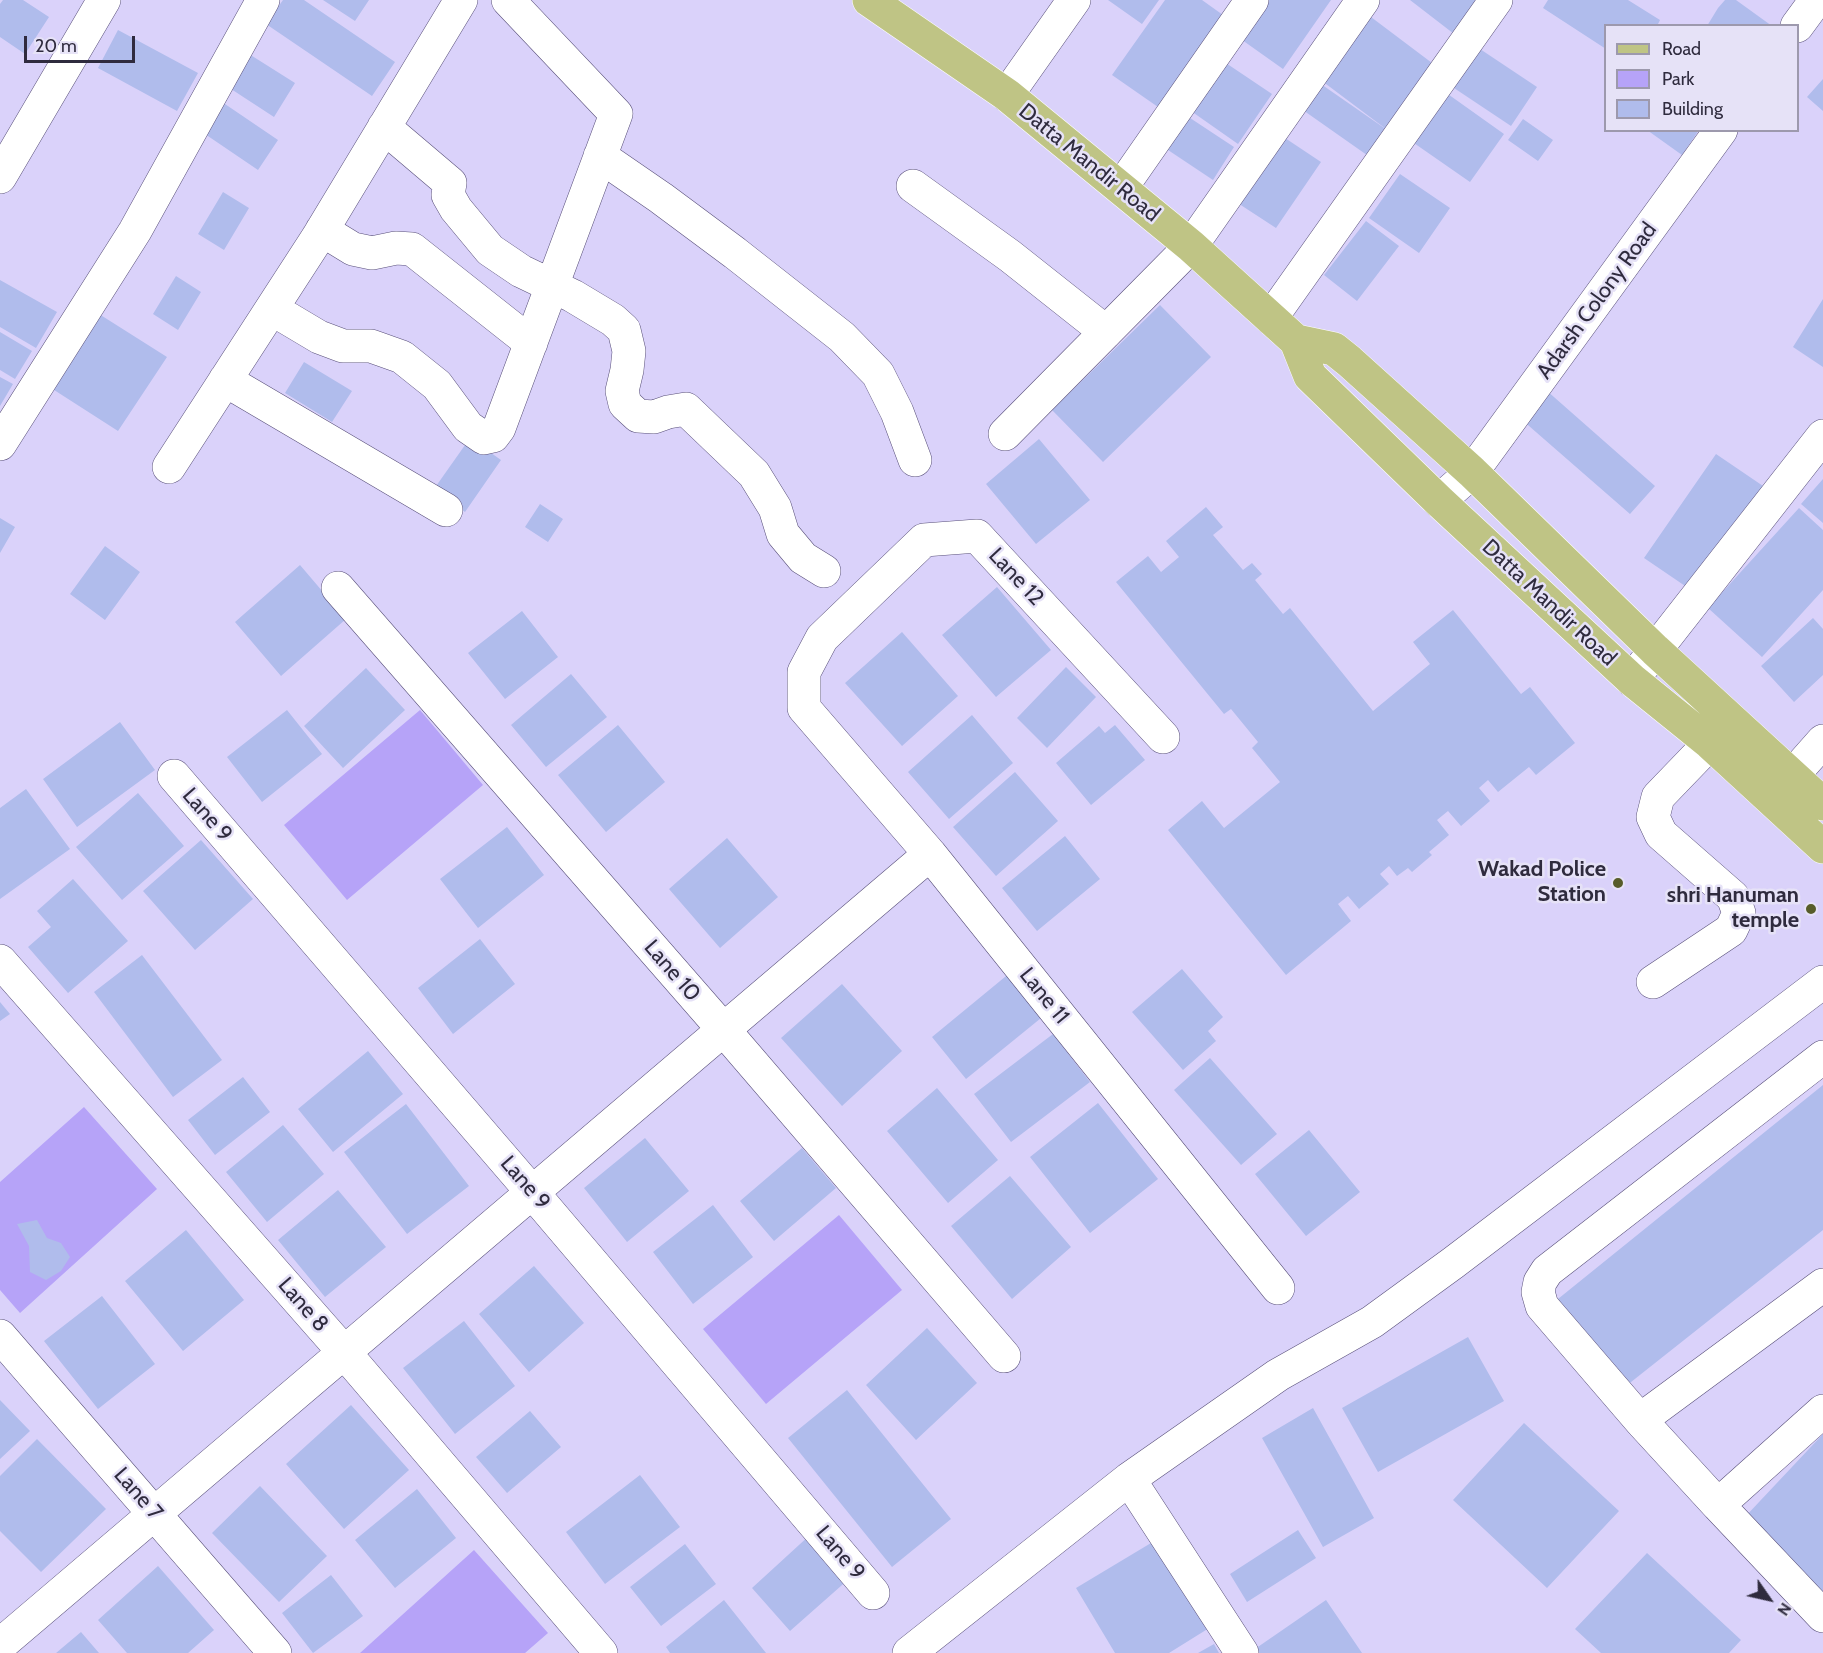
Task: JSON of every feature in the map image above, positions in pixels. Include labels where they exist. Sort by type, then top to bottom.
[{"type":"main road","name":"Datta Mandir Road","points":[[885,4],[1007,95],[1191,246],[1296,341],[1310,376],[1439,501],[1632,680],[1710,743],[1823,847]]},
{"type":"main road","name":"Datta Mandir Road","points":[[1296,341],[1334,349],[1472,472],[1655,650],[1823,804]]},
{"type":"street","points":[[0,177],[104,0]]},
{"type":"street","points":[[0,444],[135,231],[263,0]]},
{"type":"street","points":[[169,466],[322,230],[461,0]]},
{"type":"street","points":[[272,309],[319,337],[343,346],[371,346],[402,357],[436,385],[468,427],[484,438],[493,436],[499,428],[616,114],[508,0]]},
{"type":"street","points":[[1007,95],[1074,0]]},
{"type":"street","points":[[1121,188],[1252,0]]},
{"type":"street","points":[[1005,434],[1191,246],[1363,0]]},
{"type":"street","points":[[1271,318],[1496,0]]},
{"type":"street","points":[[1798,24],[1815,0]]},
{"type":"street","points":[[384,127],[450,183],[448,195],[456,209],[490,250],[521,272],[583,302],[613,320],[624,330],[629,351],[622,392],[625,404],[638,416],[654,417],[668,412],[686,410],[754,474],[775,508],[783,534],[803,558],[824,571]]},
{"type":"street","name":"Adarsh Colony Road","points":[[1439,501],[1472,472],[1720,132]]},
{"type":"street","points":[[600,156],[716,239],[842,337],[878,374],[897,412],[915,460]]},
{"type":"street","points":[[913,186],[1010,256],[1106,332]]},
{"type":"street","points":[[322,230],[352,249],[372,253],[412,249],[531,343]]},
{"type":"street","points":[[225,381],[446,510]]},
{"type":"street","points":[[1632,680],[1823,436]]},
{"type":"street","name":"Lane 12","points":[[804,708],[804,672],[822,638],[857,603],[924,540],[977,536],[1163,737]]},
{"type":"street","name":"Lane 10","points":[[338,588],[723,1029],[1004,1356]]},
{"type":"street","name":"Lane 11","points":[[804,708],[930,854],[1278,1288]]},
{"type":"street","points":[[1792,776],[1823,741]]},
{"type":"street","points":[[1653,982],[1731,930],[1739,913],[1733,897],[1661,834],[1653,817],[1658,796],[1710,743]]},
{"type":"street","name":"Lane 9","points":[[174,776],[873,1593]]},
{"type":"street","points":[[0,1646],[930,854]]},
{"type":"street","name":"Lane 8","points":[[0,961],[344,1352],[601,1653]]},
{"type":"street","points":[[909,1653],[1129,1479],[1278,1376],[1381,1316],[1823,982]]},
{"type":"street","points":[[1823,1057],[1547,1271],[1540,1282],[1538,1292],[1542,1306],[1640,1420],[1823,1616]]},
{"type":"street","points":[[1640,1420],[1823,1286]]},
{"type":"street","name":"Lane 7","points":[[0,1336],[275,1653]]},
{"type":"street","points":[[1718,1505],[1823,1410]]},
{"type":"street","points":[[1129,1479],[1242,1653]]},
{"type":"green space","points":[[420,710],[483,785],[347,900],[284,825]]},
{"type":"green space","points":[[84,1107],[157,1189],[20,1313],[0,1290],[0,1182]]},
{"type":"green space","points":[[839,1215],[902,1290],[766,1404],[703,1329]]},
{"type":"green space","points":[[474,1550],[548,1633],[525,1653],[360,1653]]},
{"type":"building","points":[[3,0],[23,0],[49,17],[25,54],[0,37],[0,4]]},
{"type":"building","points":[[283,0],[304,0],[395,62],[372,96],[266,24]]},
{"type":"building","points":[[323,0],[369,0],[355,21]]},
{"type":"building","points":[[1108,0],[1159,0],[1142,24]]},
{"type":"building","points":[[1165,0],[1202,0],[1223,15],[1158,107],[1112,75]]},
{"type":"building","points":[[1249,0],[1331,0],[1283,69],[1228,30]]},
{"type":"building","points":[[1410,0],[1487,0],[1458,37]]},
{"type":"building","points":[[1548,0],[1628,0],[1660,20],[1658,24],[1604,24],[1604,48],[1543,8]]},
{"type":"building","points":[[1725,0],[1736,0],[1769,24],[1708,24]]},
{"type":"building","points":[[1363,11],[1440,69],[1374,160],[1300,108],[1318,82],[1390,132],[1314,75]]},
{"type":"building","points":[[118,30],[198,73],[177,111],[98,68]]},
{"type":"building","points":[[1477,47],[1537,87],[1511,126],[1451,86]]},
{"type":"building","points":[[249,54],[295,83],[274,117],[228,87]]},
{"type":"building","points":[[1214,55],[1272,94],[1238,144],[1181,104]]},
{"type":"building","points":[[1823,79],[1823,111],[1807,97]]},
{"type":"building","points":[[1445,92],[1504,134],[1470,182],[1411,141]]},
{"type":"building","points":[[222,102],[278,140],[258,170],[202,132]]},
{"type":"building","points":[[1181,112],[1234,147],[1213,180],[1159,144]]},
{"type":"building","points":[[1523,119],[1553,140],[1538,161],[1508,140]]},
{"type":"building","points":[[1650,132],[1698,132],[1682,155]]},
{"type":"building","points":[[1282,136],[1321,162],[1276,228],[1230,198]]},
{"type":"building","points":[[1400,174],[1450,208],[1419,253],[1369,218]]},
{"type":"building","points":[[223,192],[249,208],[224,250],[198,234]]},
{"type":"building","points":[[1366,221],[1399,246],[1357,301],[1324,275]]},
{"type":"building","points":[[176,276],[201,292],[178,330],[153,314]]},
{"type":"building","points":[[0,280],[57,312],[36,348],[0,327]]},
{"type":"building","points":[[1823,299],[1823,367],[1793,347]]},
{"type":"building","points":[[1160,305],[1211,357],[1103,462],[1052,410]]},
{"type":"building","points":[[99,314],[167,357],[118,431],[51,388]]},
{"type":"building","points":[[0,332],[32,351],[15,379],[0,370]]},
{"type":"building","points":[[304,362],[352,391],[332,422],[285,393]]},
{"type":"building","points":[[0,377],[13,384],[0,406]]},
{"type":"building","points":[[1546,390],[1655,486],[1630,514],[1521,419]]},
{"type":"building","points":[[470,438],[501,460],[465,512],[434,489]]},
{"type":"building","points":[[1039,439],[1090,500],[1036,544],[986,484]]},
{"type":"building","points":[[1716,454],[1766,488],[1694,592],[1644,558]]},
{"type":"building","points":[[1823,479],[1823,523],[1801,504]]},
{"type":"building","points":[[540,504],[563,519],[548,542],[525,527]]},
{"type":"building","points":[[1206,507],[1223,527],[1213,535],[1243,570],[1252,563],[1262,574],[1255,580],[1283,614],[1290,608],[1373,711],[1430,664],[1413,642],[1453,610],[1521,694],[1530,687],[1575,743],[1536,775],[1529,767],[1498,792],[1488,780],[1479,788],[1490,801],[1461,826],[1448,811],[1437,820],[1449,835],[1429,852],[1432,855],[1412,872],[1408,868],[1397,876],[1389,866],[1380,874],[1389,884],[1359,909],[1348,896],[1338,904],[1351,921],[1286,975],[1168,830],[1202,801],[1224,828],[1280,782],[1252,748],[1258,742],[1231,709],[1224,714],[1116,582],[1148,556],[1161,572],[1179,557],[1166,541]]},
{"type":"building","points":[[1799,508],[1823,530],[1823,590],[1762,657],[1708,608]]},
{"type":"building","points":[[0,518],[15,527],[0,553]]},
{"type":"building","points":[[105,546],[140,572],[105,620],[70,594]]},
{"type":"building","points":[[300,565],[346,619],[281,676],[235,622]]},
{"type":"building","points":[[997,587],[1051,650],[996,697],[942,635]]},
{"type":"building","points":[[522,611],[558,657],[505,699],[468,653]]},
{"type":"building","points":[[1813,618],[1823,629],[1823,675],[1794,702],[1761,666]]},
{"type":"building","points":[[902,632],[958,696],[902,746],[845,683]]},
{"type":"building","points":[[1066,667],[1096,697],[1047,748],[1017,718]]},
{"type":"building","points":[[366,668],[405,710],[343,768],[304,726]]},
{"type":"building","points":[[571,674],[607,717],[546,767],[511,725]]},
{"type":"building","points":[[287,710],[322,754],[262,802],[227,757]]},
{"type":"building","points":[[972,715],[1013,763],[949,819],[908,772]]},
{"type":"building","points":[[120,722],[155,770],[77,827],[43,779]]},
{"type":"building","points":[[618,725],[665,782],[606,832],[558,775]]},
{"type":"building","points":[[1115,725],[1145,760],[1091,805],[1056,763],[1099,726],[1105,733]]},
{"type":"building","points":[[1015,772],[1058,821],[996,876],[953,827]]},
{"type":"building","points":[[26,789],[70,849],[0,899],[0,808]]},
{"type":"building","points":[[138,793],[184,846],[122,900],[76,847]]},
{"type":"building","points":[[507,827],[544,875],[478,928],[440,879]]},
{"type":"building","points":[[1065,836],[1100,879],[1037,931],[1002,888]]},
{"type":"building","points":[[727,838],[778,897],[720,948],[669,889]]},
{"type":"building","points":[[201,840],[253,899],[195,950],[143,891]]},
{"type":"building","points":[[73,879],[128,941],[68,993],[28,947],[51,927],[37,911]]},
{"type":"building","points":[[480,939],[515,984],[453,1034],[418,988]]},
{"type":"building","points":[[142,955],[222,1060],[173,1097],[94,992]]},
{"type":"building","points":[[1182,969],[1223,1017],[1208,1031],[1216,1041],[1183,1070],[1132,1012]]},
{"type":"building","points":[[1011,972],[1046,1014],[966,1079],[932,1037]]},
{"type":"building","points":[[842,984],[902,1051],[842,1106],[781,1038]]},
{"type":"building","points":[[0,1002],[10,1014],[0,1021]]},
{"type":"building","points":[[1053,1034],[1090,1082],[1011,1142],[974,1094]]},
{"type":"building","points":[[368,1051],[403,1094],[333,1152],[298,1109]]},
{"type":"building","points":[[1210,1058],[1277,1134],[1241,1165],[1174,1090]]},
{"type":"building","points":[[243,1077],[270,1112],[215,1155],[188,1120]]},
{"type":"building","points":[[1823,1085],[1823,1230],[1626,1386],[1553,1303]]},
{"type":"building","points":[[937,1088],[998,1160],[948,1203],[887,1131]]},
{"type":"building","points":[[1098,1103],[1158,1179],[1090,1233],[1030,1157]]},
{"type":"building","points":[[406,1104],[469,1186],[407,1234],[344,1152]]},
{"type":"building","points":[[283,1125],[324,1174],[267,1222],[226,1172]]},
{"type":"building","points":[[1309,1130],[1360,1192],[1306,1236],[1255,1174]]},
{"type":"building","points":[[645,1138],[689,1191],[627,1242],[584,1188]]},
{"type":"building","points":[[802,1148],[836,1188],[774,1241],[740,1201]]},
{"type":"building","points":[[1010,1176],[1071,1247],[1012,1299],[951,1226]]},
{"type":"building","points":[[338,1190],[386,1247],[325,1297],[278,1240]]},
{"type":"building","points":[[713,1205],[753,1257],[693,1304],[653,1252]]},
{"type":"building","points":[[37,1220],[47,1238],[61,1243],[70,1257],[61,1271],[46,1280],[30,1272],[29,1246],[17,1224]]},
{"type":"building","points":[[186,1230],[244,1300],[183,1351],[125,1281]]},
{"type":"building","points":[[534,1266],[584,1323],[529,1372],[479,1314]]},
{"type":"building","points":[[102,1296],[155,1364],[98,1409],[44,1341]]},
{"type":"building","points":[[464,1321],[515,1386],[455,1434],[403,1368]]},
{"type":"building","points":[[927,1328],[977,1383],[916,1440],[866,1385]]},
{"type":"building","points":[[1468,1337],[1504,1401],[1378,1472],[1342,1408]]},
{"type":"building","points":[[847,1390],[951,1519],[892,1567],[788,1438]]},
{"type":"building","points":[[0,1400],[30,1431],[0,1459]]},
{"type":"building","points":[[351,1405],[409,1470],[344,1529],[286,1464]]},
{"type":"building","points":[[1313,1408],[1374,1518],[1323,1547],[1262,1438]]},
{"type":"building","points":[[530,1411],[561,1447],[507,1493],[476,1457]]},
{"type":"building","points":[[1524,1423],[1619,1511],[1547,1588],[1453,1500]]},
{"type":"building","points":[[1823,1434],[1823,1592],[1744,1518]]},
{"type":"building","points":[[37,1439],[106,1509],[41,1572],[0,1531],[0,1476]]},
{"type":"building","points":[[640,1475],[680,1527],[605,1584],[566,1532]]},
{"type":"building","points":[[260,1486],[327,1556],[279,1602],[212,1533]]},
{"type":"building","points":[[417,1489],[456,1538],[395,1588],[355,1540]]},
{"type":"building","points":[[1298,1530],[1316,1558],[1247,1602],[1230,1574]]},
{"type":"building","points":[[811,1534],[850,1578],[790,1631],[752,1588]]},
{"type":"building","points":[[1161,1537],[1214,1625],[1169,1653],[1115,1653],[1076,1588]]},
{"type":"building","points":[[685,1544],[716,1584],[661,1626],[630,1587]]},
{"type":"building","points":[[1647,1553],[1741,1640],[1729,1653],[1601,1653],[1575,1629]]},
{"type":"building","points":[[158,1566],[214,1630],[188,1653],[127,1653],[98,1620]]},
{"type":"building","points":[[331,1575],[363,1616],[313,1653],[282,1613]]},
{"type":"building","points":[[724,1600],[766,1653],[670,1653],[666,1647]]},
{"type":"building","points":[[1326,1600],[1362,1653],[1253,1653],[1252,1651]]},
{"type":"building","points":[[81,1632],[99,1653],[56,1653]]},
{"type":"building","points":[[1214,1644],[1219,1653],[1198,1653]]},
{"type":"place","name":"Wakad Police Station","points":[[1618,883]]},
{"type":"place","name":"shri Hanuman temple","points":[[1811,909]]}]
